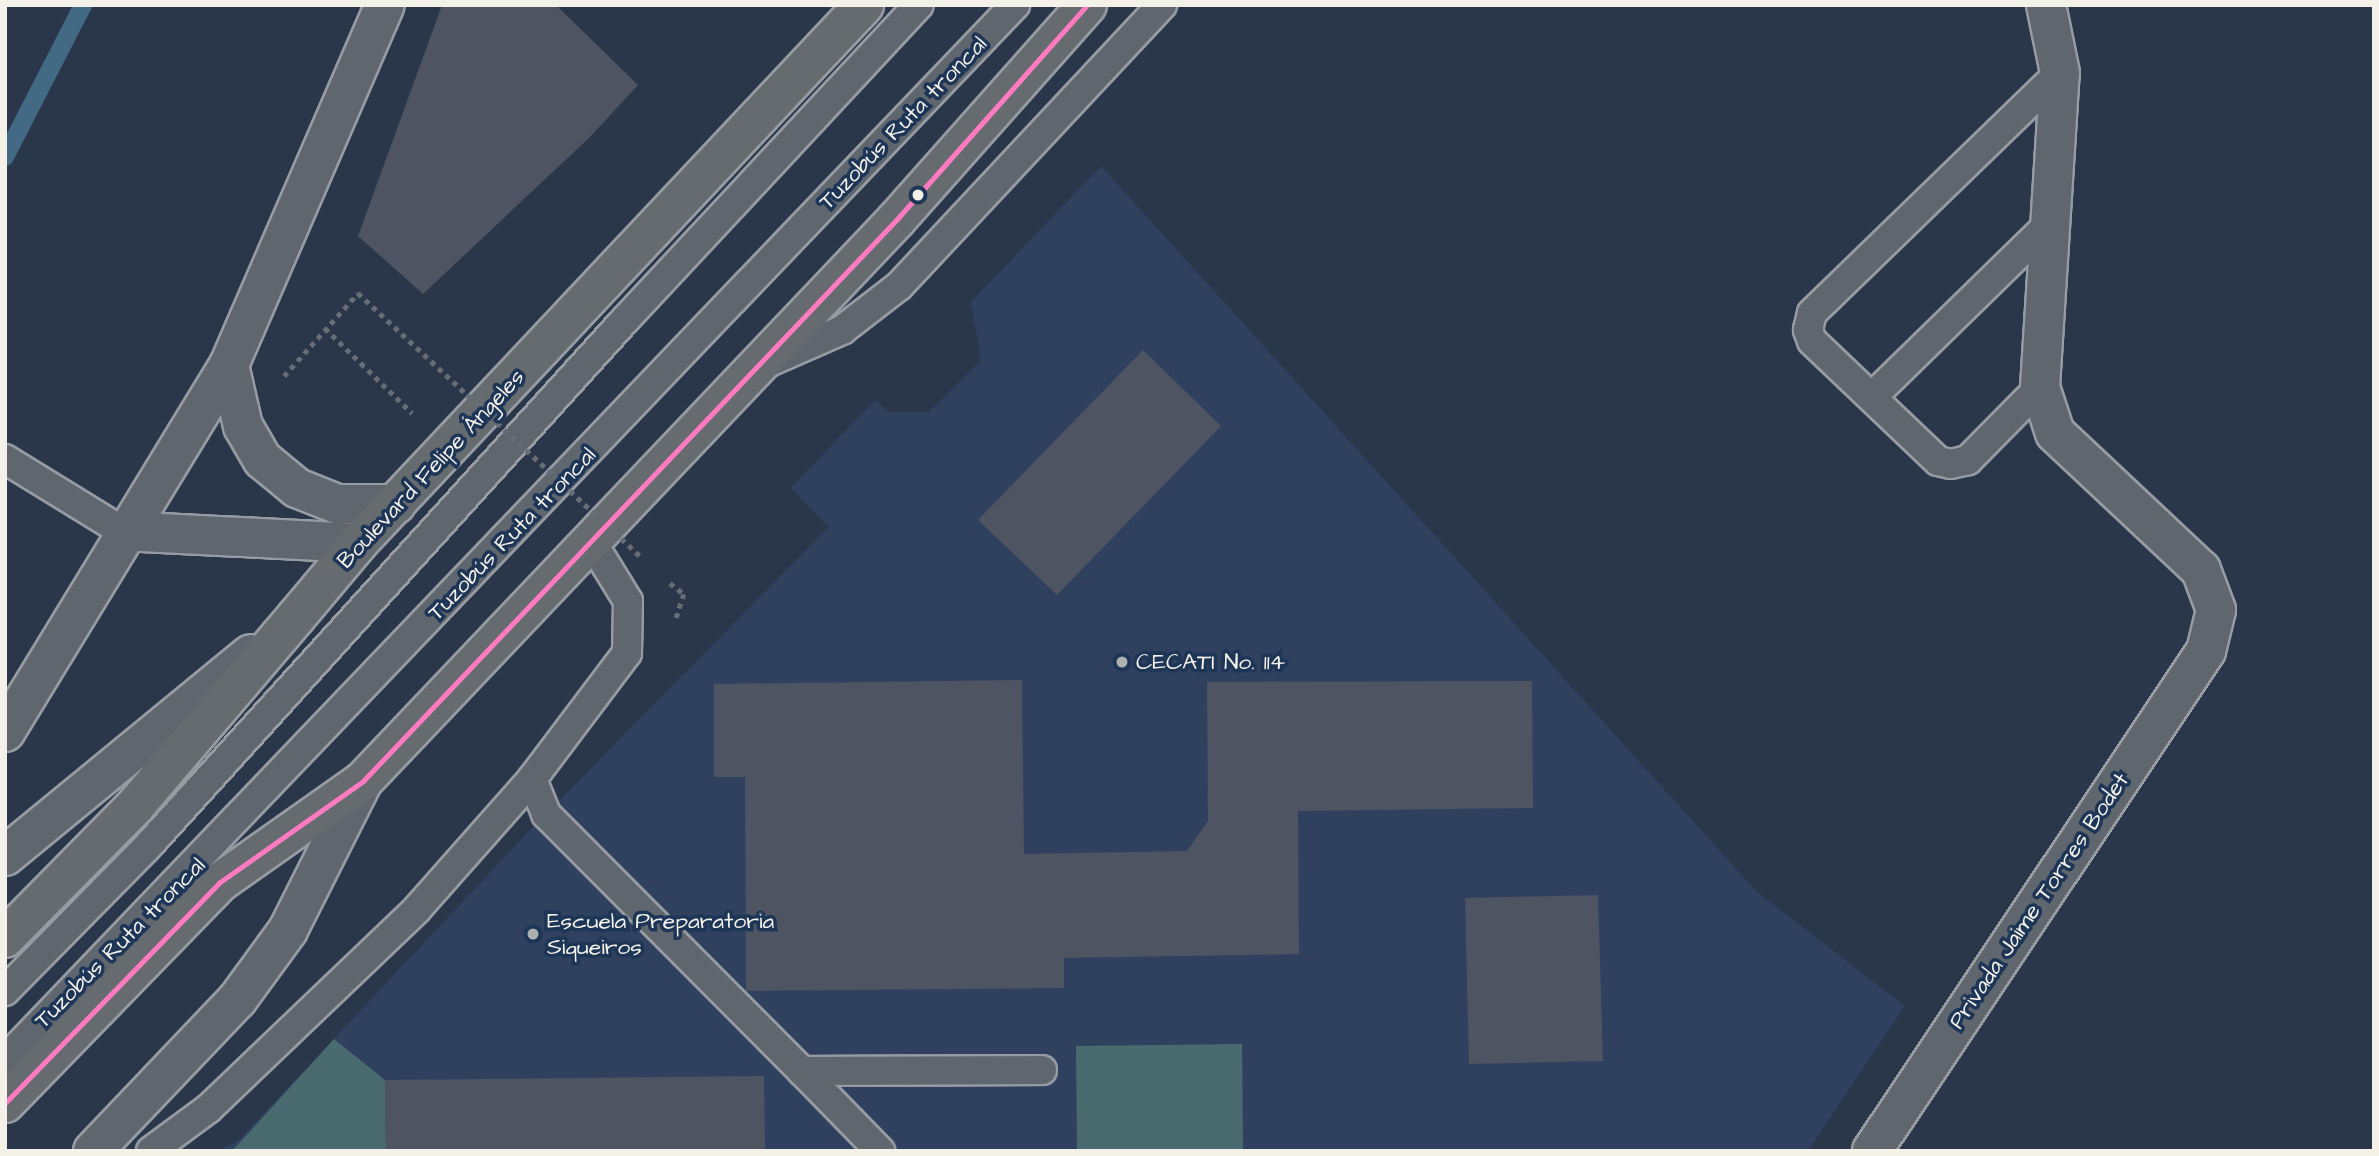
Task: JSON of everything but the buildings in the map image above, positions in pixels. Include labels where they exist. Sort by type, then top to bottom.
[{"type":"main road","name":"Boulevard Felipe Ángeles","points":[[5,938],[136,805],[358,543],[450,450],[864,5]]},
{"type":"main road","points":[[5,1103],[220,882],[363,781],[593,544],[758,368],[1087,5]]},
{"type":"street","points":[[5,732],[122,531],[229,365],[385,5]]},
{"type":"street","points":[[2040,387],[2060,73],[2046,5]]},
{"type":"street","points":[[229,365],[243,426],[263,460],[297,488],[337,504],[396,504]]},
{"type":"street","name":"Privada Jaime Torres Bodet","points":[[1872,1151],[2206,651],[2216,610],[2201,570],[2055,433],[2040,387]]},
{"type":"street","points":[[122,531],[358,543]]},
{"type":"street","points":[[5,856],[296,617]]},
{"type":"street","points":[[93,1151],[237,1000],[288,930],[363,781]]},
{"type":"lane","name":"Tuzobús Ruta troncal","points":[[5,991],[147,847],[624,321],[919,5]]},
{"type":"lane","name":"Tuzobús Ruta troncal","points":[[5,1060],[180,883],[1015,5]]},
{"type":"lane","points":[[758,368],[842,330],[899,286],[1162,5]]},
{"type":"lane","points":[[2040,387],[1968,460],[1951,464],[1938,461],[1812,341],[1812,313],[2060,73]]},
{"type":"lane","points":[[1872,397],[2050,223]]},
{"type":"lane","points":[[5,459],[122,531]]},
{"type":"lane","points":[[151,1151],[208,1109],[417,909],[532,779],[627,653],[628,601],[593,544]]},
{"type":"lane","points":[[532,779],[546,814],[880,1151]]},
{"type":"lane","points":[[802,1071],[1042,1070]]},
{"type":"path","points":[[450,450],[325,328],[358,293],[643,559]]},
{"type":"shaded area","name":"CECATI No. 114","points":[[1101,166],[1757,892],[1905,1006],[1808,1151],[217,1151],[237,1142],[531,829],[829,527],[791,488],[875,400],[888,412],[929,412],[981,360],[971,302]]},
{"type":"green space","points":[[334,1039],[385,1080],[386,1151],[232,1151]]},
{"type":"green space","points":[[1242,1044],[1243,1151],[1077,1151],[1076,1046]]},
{"type":"waterway","points":[[5,157],[83,5]]},
{"type":"transit line","points":[[5,1103],[220,882],[363,781],[897,219],[1087,5]]},
{"type":"place","name":"CECATI No. 114","points":[[1122,662]]},
{"type":"place","name":"Escuela Preparatoria Siqueiros","points":[[533,934]]}]
